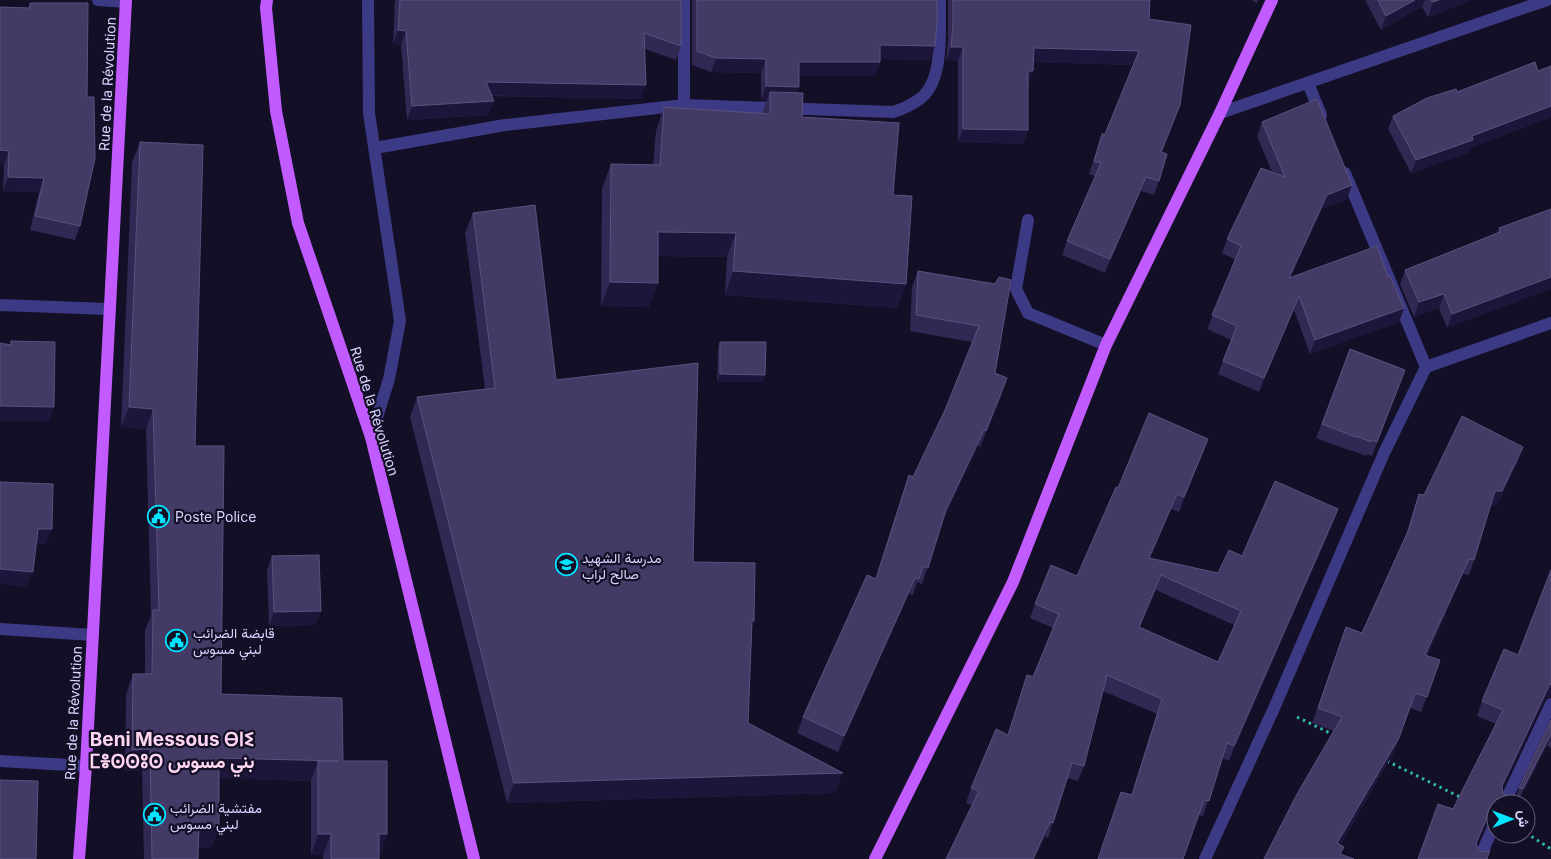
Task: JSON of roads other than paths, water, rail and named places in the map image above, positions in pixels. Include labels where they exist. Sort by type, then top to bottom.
[{"type":"main road","name":"Rue de la Révolution","points":[[267,0],[266,8],[276,111],[298,223],[371,437],[474,859]]},
{"type":"main road","points":[[874,859],[1013,582],[1106,345],[1220,112],[1272,0]]},
{"type":"main road","name":"Rue de la Révolution","points":[[79,859],[86,766],[126,1]]},
{"type":"street","points":[[98,0],[126,1]]},
{"type":"street","points":[[368,0],[369,113],[400,321],[389,379],[371,437]]},
{"type":"street","points":[[684,0],[684,105]]},
{"type":"street","points":[[375,148],[505,125],[684,105],[876,113],[893,112],[908,107],[922,97],[932,84],[938,68],[940,0]]},
{"type":"street","points":[[1220,112],[1547,0]]},
{"type":"street","points":[[1308,83],[1327,129]]},
{"type":"street","points":[[1342,166],[1426,367]]},
{"type":"street","points":[[1028,220],[1016,289],[1028,313],[1106,345]]},
{"type":"street","points":[[0,305],[110,309]]},
{"type":"street","points":[[1205,859],[1275,706],[1384,453],[1426,367],[1551,322]]},
{"type":"street","points":[[0,629],[93,634]]},
{"type":"street","points":[[1509,794],[1551,704]]},
{"type":"street","points":[[0,762],[86,766]]},
{"type":"street","points":[[1479,859],[1486,843]]},
{"type":"place","name":"Poste Police","points":[[159,516]]},
{"type":"place","name":"مدرسة الشهيد صالح لراب","points":[[566,565]]},
{"type":"place","name":"قابضة الضرائب لبني مسوس","points":[[177,640]]},
{"type":"place","name":"مفتشية الضرائب لبني مسوس","points":[[154,815]]},
{"type":"district","name":"Beni Messous ⴱⵏⵉ ⵎⴻⵙⵙⵓⵙ بني مسوس","points":[[172,750]]}]
